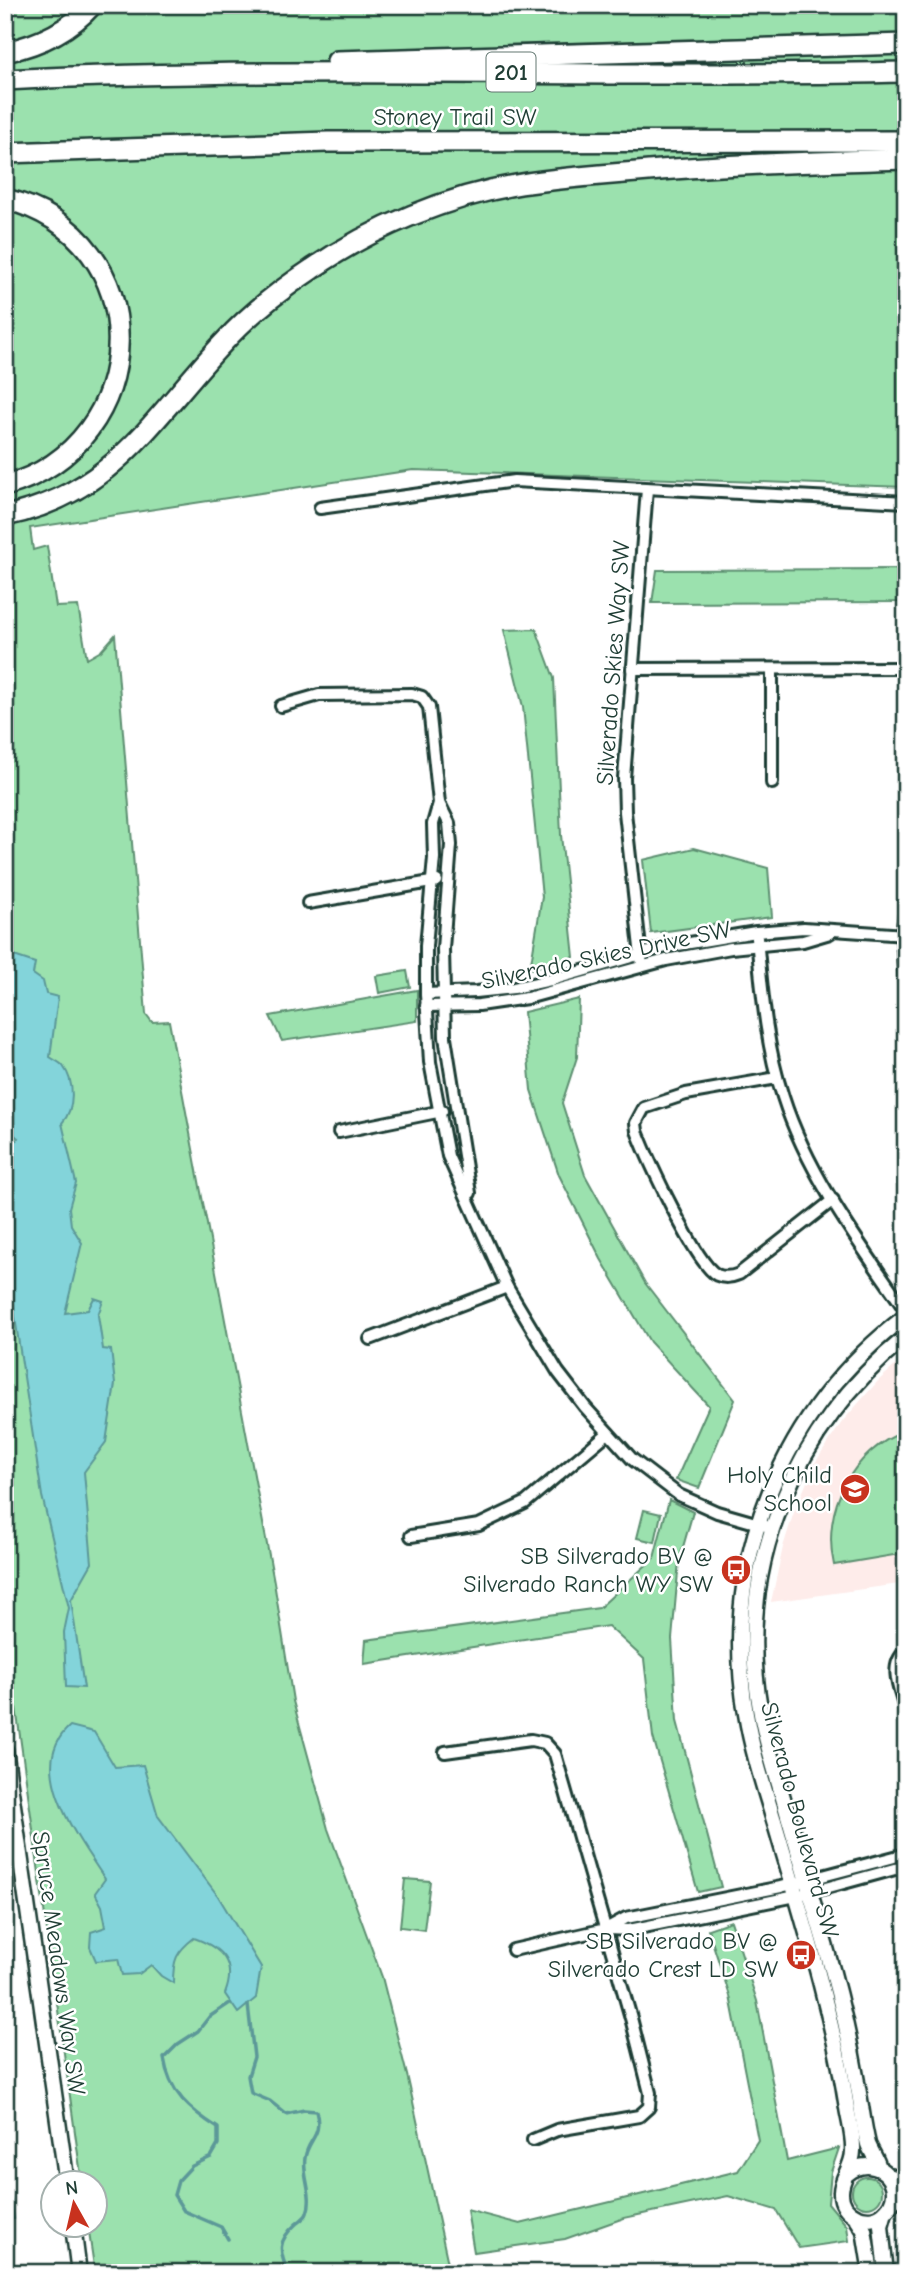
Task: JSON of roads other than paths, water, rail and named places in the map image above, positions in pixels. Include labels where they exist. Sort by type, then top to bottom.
[{"type":"highway","points":[[5,52],[34,44],[75,23],[92,5]]},
{"type":"highway","points":[[117,75],[361,59],[801,49],[906,44]]},
{"type":"highway","name":"Stoney Trail SW","points":[[5,80],[117,75],[906,72]]},
{"type":"highway","name":"Stoney Trail SW","points":[[5,153],[328,142],[906,141]]},
{"type":"highway","points":[[5,516],[39,509],[99,477],[151,427],[224,341],[251,315],[314,267],[379,230],[409,217],[479,193],[557,179],[682,168],[906,159]]},
{"type":"highway","points":[[5,199],[51,217],[84,244],[106,278],[113,297],[118,341],[117,366],[111,391],[89,428],[72,449],[56,462],[38,474],[5,486]]},
{"type":"street","points":[[320,508],[514,481],[906,502]]},
{"type":"street","name":"Silverado Skies Way SW","points":[[642,966],[625,812],[624,778],[647,489]]},
{"type":"street","points":[[632,669],[906,668]]},
{"type":"street","points":[[772,669],[772,783]]},
{"type":"street","points":[[281,706],[301,698],[326,694],[412,694],[422,697],[428,703],[439,803],[433,824],[432,882],[426,946],[426,1000],[430,1062],[447,1156],[508,1287],[558,1371],[608,1433],[647,1473],[679,1495],[717,1512],[766,1525]]},
{"type":"street","points":[[439,803],[449,823],[450,879],[443,949],[445,1037],[472,1206]]},
{"type":"street","points":[[308,903],[450,879]]},
{"type":"street","points":[[906,907],[906,1002]]},
{"type":"street","name":"Silverado Skies Drive SW","points":[[426,1000],[443,993],[476,992],[537,984],[640,954],[696,941],[756,932],[804,928],[904,935]]},
{"type":"street","name":"Silverado Skies Drive SW","points":[[426,1000],[443,1006],[479,1005],[527,998],[692,955],[758,944],[803,941],[836,931]]},
{"type":"street","points":[[756,932],[766,1024],[777,1078],[796,1133],[833,1200],[906,1313]]},
{"type":"street","points":[[777,1078],[686,1094],[644,1108],[636,1123],[637,1132],[660,1183],[705,1262],[713,1272],[724,1277],[739,1275],[833,1200]]},
{"type":"street","points":[[339,1132],[455,1109]]},
{"type":"street","points":[[370,1339],[508,1287]]},
{"type":"street","name":"Silverado Boulevard SW","points":[[847,2174],[852,2164],[854,2148],[843,2083],[766,1740],[757,1685],[757,1600],[774,1479],[812,1412],[856,1359],[906,1313]]},
{"type":"street","name":"Silverado Boulevard SW","points":[[766,1525],[827,1420],[868,1371],[906,1337]]},
{"type":"street","points":[[411,1536],[480,1525],[525,1503],[608,1433]]},
{"type":"street","points":[[906,1651],[898,1657],[895,1668],[906,1712]]},
{"type":"street","points":[[445,1752],[540,1740],[555,1754],[647,2081],[650,2103],[646,2111],[639,2116],[557,2130],[533,2140]]},
{"type":"street","name":"Spruce Meadows Way SW","points":[[5,1749],[65,2170]]},
{"type":"street","points":[[801,1888],[906,1854]]},
{"type":"street","points":[[513,1950],[606,1929],[626,1918],[801,1888],[906,1866]]},
{"type":"street","name":"Silverado Boulevard SW","points":[[801,1888],[840,1998],[869,2146],[883,2171]]},
{"type":"street","points":[[871,2273],[862,2224],[845,2207],[840,2191],[847,2174],[862,2166],[906,2180]]},
{"type":"street","points":[[883,2171],[894,2189],[881,2226],[886,2273]]},
{"type":"street","points":[[855,2216],[869,2219],[906,2195]]},
{"type":"street","points":[[75,2240],[79,2273]]},
{"type":"water","points":[[5,932],[12,941],[14,956],[35,963],[33,974],[43,981],[46,994],[58,997],[50,1057],[63,1066],[70,1080],[71,1103],[62,1123],[76,1183],[69,1208],[71,1225],[82,1243],[65,1313],[88,1310],[94,1298],[103,1301],[98,1315],[103,1349],[111,1350],[115,1384],[106,1442],[84,1472],[92,1563],[71,1600],[84,1688],[66,1687],[64,1632],[69,1608],[42,1496],[5,1251],[5,1178],[11,1170],[5,1156],[18,1138],[5,1127]]},
{"type":"water","points":[[70,1726],[94,1732],[115,1767],[143,1765],[158,1816],[218,1896],[261,1967],[256,1998],[238,2013],[225,1994],[229,1974],[224,1958],[212,1947],[194,1938],[177,1957],[173,1983],[161,1976],[151,1965],[139,1974],[122,1975],[118,1959],[96,1961],[90,1947],[91,1932],[106,1927],[102,1906],[95,1893],[105,1879],[71,1825],[60,1804],[54,1782],[52,1762],[57,1743]]},
{"type":"water","points":[[5,2160],[14,2219],[5,2223]]},
{"type":"waterway","points":[[228,2239],[221,2227],[184,2211],[174,2195],[178,2181],[192,2166],[211,2157],[218,2145],[218,2128],[182,2099],[171,2081],[164,2058],[178,2044],[198,2031],[209,2017],[230,2003]]},
{"type":"waterway","points":[[248,2005],[254,2057],[248,2076],[251,2093],[270,2101],[286,2114],[304,2110],[316,2111],[318,2120],[305,2158],[309,2199],[307,2213],[283,2241],[282,2252],[288,2273]]},
{"type":"place","name":"Holy Child School","points":[[855,1489]]},
{"type":"place","name":"SB Silverado BV @ Silverado Ranch WY SW","points":[[736,1570]]},
{"type":"place","name":"SB Silverado BV @ Silverado Crest LD SW","points":[[801,1955]]}]
